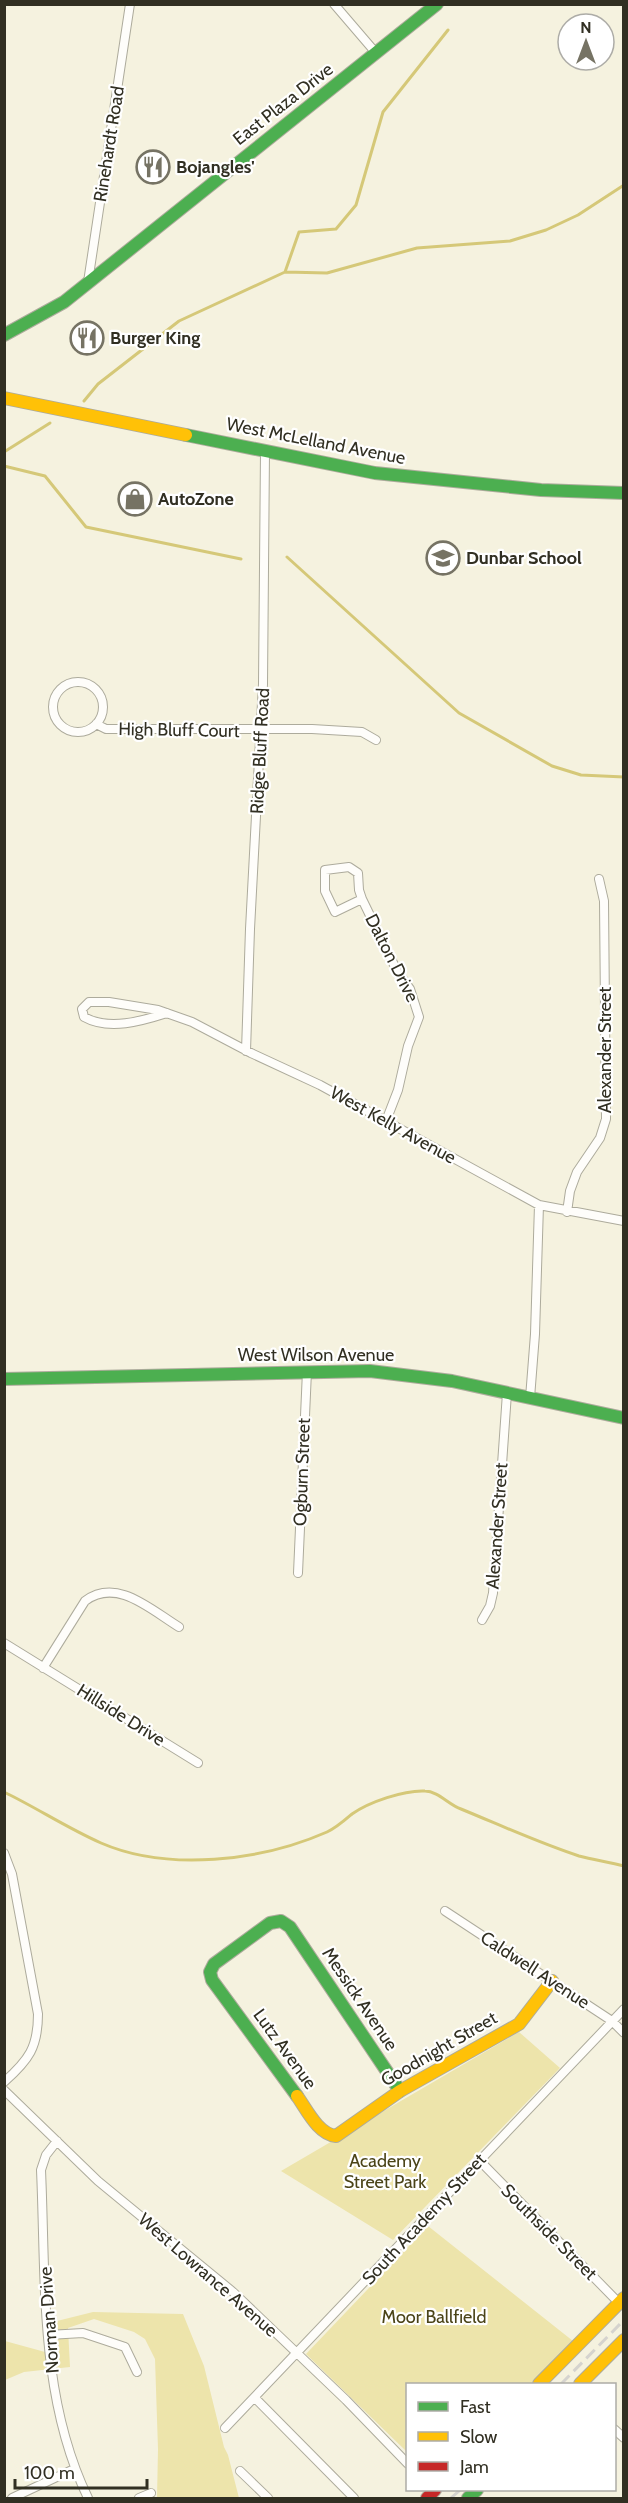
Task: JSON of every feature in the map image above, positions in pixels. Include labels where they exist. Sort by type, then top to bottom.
[{"type":"street","name":"Rinehardt Road","points":[[88,283],[130,4]]},
{"type":"street","points":[[334,4],[376,53]]},
{"type":"street","name":"East Plaza Drive","points":[[4,336],[64,302],[437,4]]},
{"type":"street","name":"West McLelland Avenue","points":[[4,399],[375,473],[541,490],[624,493]]},
{"type":"street","name":"Ridge Bluff Road","points":[[246,1051],[250,929],[262,731],[266,451]]},
{"type":"street","name":"High Bluff Court","points":[[78,682],[88,683],[96,689],[102,697],[104,706],[102,716],[96,724],[88,730],[79,732],[61,725],[55,717],[53,707],[60,689],[78,682]]},
{"type":"street","name":"High Bluff Court","points":[[96,724],[106,729],[262,731],[312,729],[362,732],[376,740]]},
{"type":"street","name":"Dalton Drive","points":[[362,899],[335,912],[326,891],[324,870],[349,867],[358,873],[358,890],[397,970],[410,989],[419,1017],[408,1046],[398,1090],[386,1121]]},
{"type":"street","name":"Alexander Street","points":[[567,1212],[570,1191],[578,1172],[600,1138],[606,1119],[604,901],[599,879]]},
{"type":"street","name":"West Kelly Avenue","points":[[168,1013],[132,1022],[107,1023],[89,1020],[84,1017],[82,1009],[89,1002],[100,1001],[168,1013],[192,1022],[246,1051],[320,1085],[539,1205],[624,1221]]},
{"type":"street","points":[[530,1398],[535,1334],[539,1205]]},
{"type":"street","name":"Ogburn Street","points":[[298,1573],[307,1371]]},
{"type":"street","name":"West Wilson Avenue","points":[[4,1379],[370,1371],[416,1375],[624,1418]]},
{"type":"street","name":"Alexander Street","points":[[482,1620],[493,1593],[507,1393]]},
{"type":"street","points":[[43,1668],[85,1601],[93,1595],[105,1592],[124,1594],[179,1627]]},
{"type":"street","name":"Hillside Drive","points":[[4,1643],[198,1763]]},
{"type":"street","points":[[4,1853],[14,1885],[38,2014],[38,2034],[32,2053],[4,2082]]},
{"type":"street","name":"Caldwell Avenue","points":[[445,1911],[612,2021],[624,2033]]},
{"type":"street","name":"Messick Avenue","points":[[212,1980],[210,1972],[214,1964],[270,1923],[281,1921],[290,1927],[400,2091]]},
{"type":"street","name":"Lutz Avenue","points":[[212,1980],[322,2130],[332,2136]]},
{"type":"street","name":"Goodnight Street","points":[[332,2136],[336,2136],[400,2091],[519,2024],[552,1981]]},
{"type":"street","name":"South Academy Street","points":[[225,2428],[298,2354],[624,2009]]},
{"type":"street","name":"West Lowrance Avenue","points":[[4,2090],[98,2181],[234,2292],[406,2462]]},
{"type":"street","name":"Norman Drive","points":[[57,2141],[46,2155],[41,2170],[51,2374],[57,2408],[74,2469],[88,2499]]},
{"type":"street","name":"Southside Street","points":[[479,2160],[621,2300]]},
{"type":"street","points":[[540,2383],[621,2300]]},
{"type":"street","points":[[48,2335],[83,2333],[125,2346],[137,2372]]},
{"type":"street","points":[[582,2383],[624,2340]]},
{"type":"street","points":[[255,2398],[354,2499]]},
{"type":"street","points":[[12,2499],[74,2469]]},
{"type":"street","points":[[240,2471],[268,2499]]},
{"type":"street","points":[[139,2499],[152,2493]]},
{"type":"green space","name":"Academy Street Park","points":[[519,2032],[560,2068],[393,2240],[281,2171]]},
{"type":"green space","name":"Moor Ballfield","points":[[428,2226],[573,2341],[532,2383],[406,2383],[406,2451],[306,2354]]},
{"type":"green space","points":[[93,2312],[183,2314],[204,2366],[239,2498],[157,2498],[155,2359],[145,2339],[134,2332],[94,2319],[68,2328],[70,2367],[24,2372],[5,2380],[5,2341],[56,2355],[57,2321]]},
{"type":"waterway","points":[[285,272],[299,232],[336,229],[356,205],[383,112],[448,30]]},
{"type":"waterway","points":[[84,401],[98,384],[179,321],[285,272],[327,273],[417,248],[510,241],[546,230],[578,215],[624,185]]},
{"type":"waterway","points":[[4,452],[50,423]]},
{"type":"waterway","points":[[4,466],[45,476],[86,527],[241,559]]},
{"type":"waterway","points":[[287,557],[459,713],[552,766],[581,775],[624,777]]},
{"type":"waterway","points":[[4,1792],[101,1843],[155,1858],[185,1860],[244,1856],[301,1842],[327,1832],[352,1814],[377,1801],[407,1792],[425,1791],[434,1793],[457,1807],[549,1845],[579,1856],[624,1866]]},
{"type":"railway","points":[[562,2383],[624,2320]]},
{"type":"railway","points":[[451,2498],[459,2491]]},
{"type":"traffic: fast","points":[[4,335],[64,302],[437,4]]},
{"type":"traffic: fast","points":[[186,435],[375,473],[541,490],[624,493]]},
{"type":"traffic: fast","points":[[4,1379],[370,1371],[452,1381],[624,1418]]},
{"type":"traffic: fast","points":[[297,2096],[212,1980],[210,1972],[214,1964],[270,1923],[281,1921],[290,1927],[400,2091]]},
{"type":"traffic: fast","points":[[468,2498],[476,2491]]},
{"type":"traffic: slow","points":[[4,398],[186,435]]},
{"type":"traffic: slow","points":[[297,2096],[318,2126],[336,2136],[400,2091],[519,2024],[552,1981]]},
{"type":"traffic: slow","points":[[540,2383],[624,2298]]},
{"type":"traffic: slow","points":[[581,2383],[624,2340]]},
{"type":"traffic: jam","points":[[427,2498],[434,2491]]},
{"type":"place","name":"Bojangles'","points":[[153,167]]},
{"type":"place","name":"Burger King","points":[[87,338]]},
{"type":"place","name":"AutoZone","points":[[135,499]]},
{"type":"place","name":"Dunbar School","points":[[443,558]]}]
